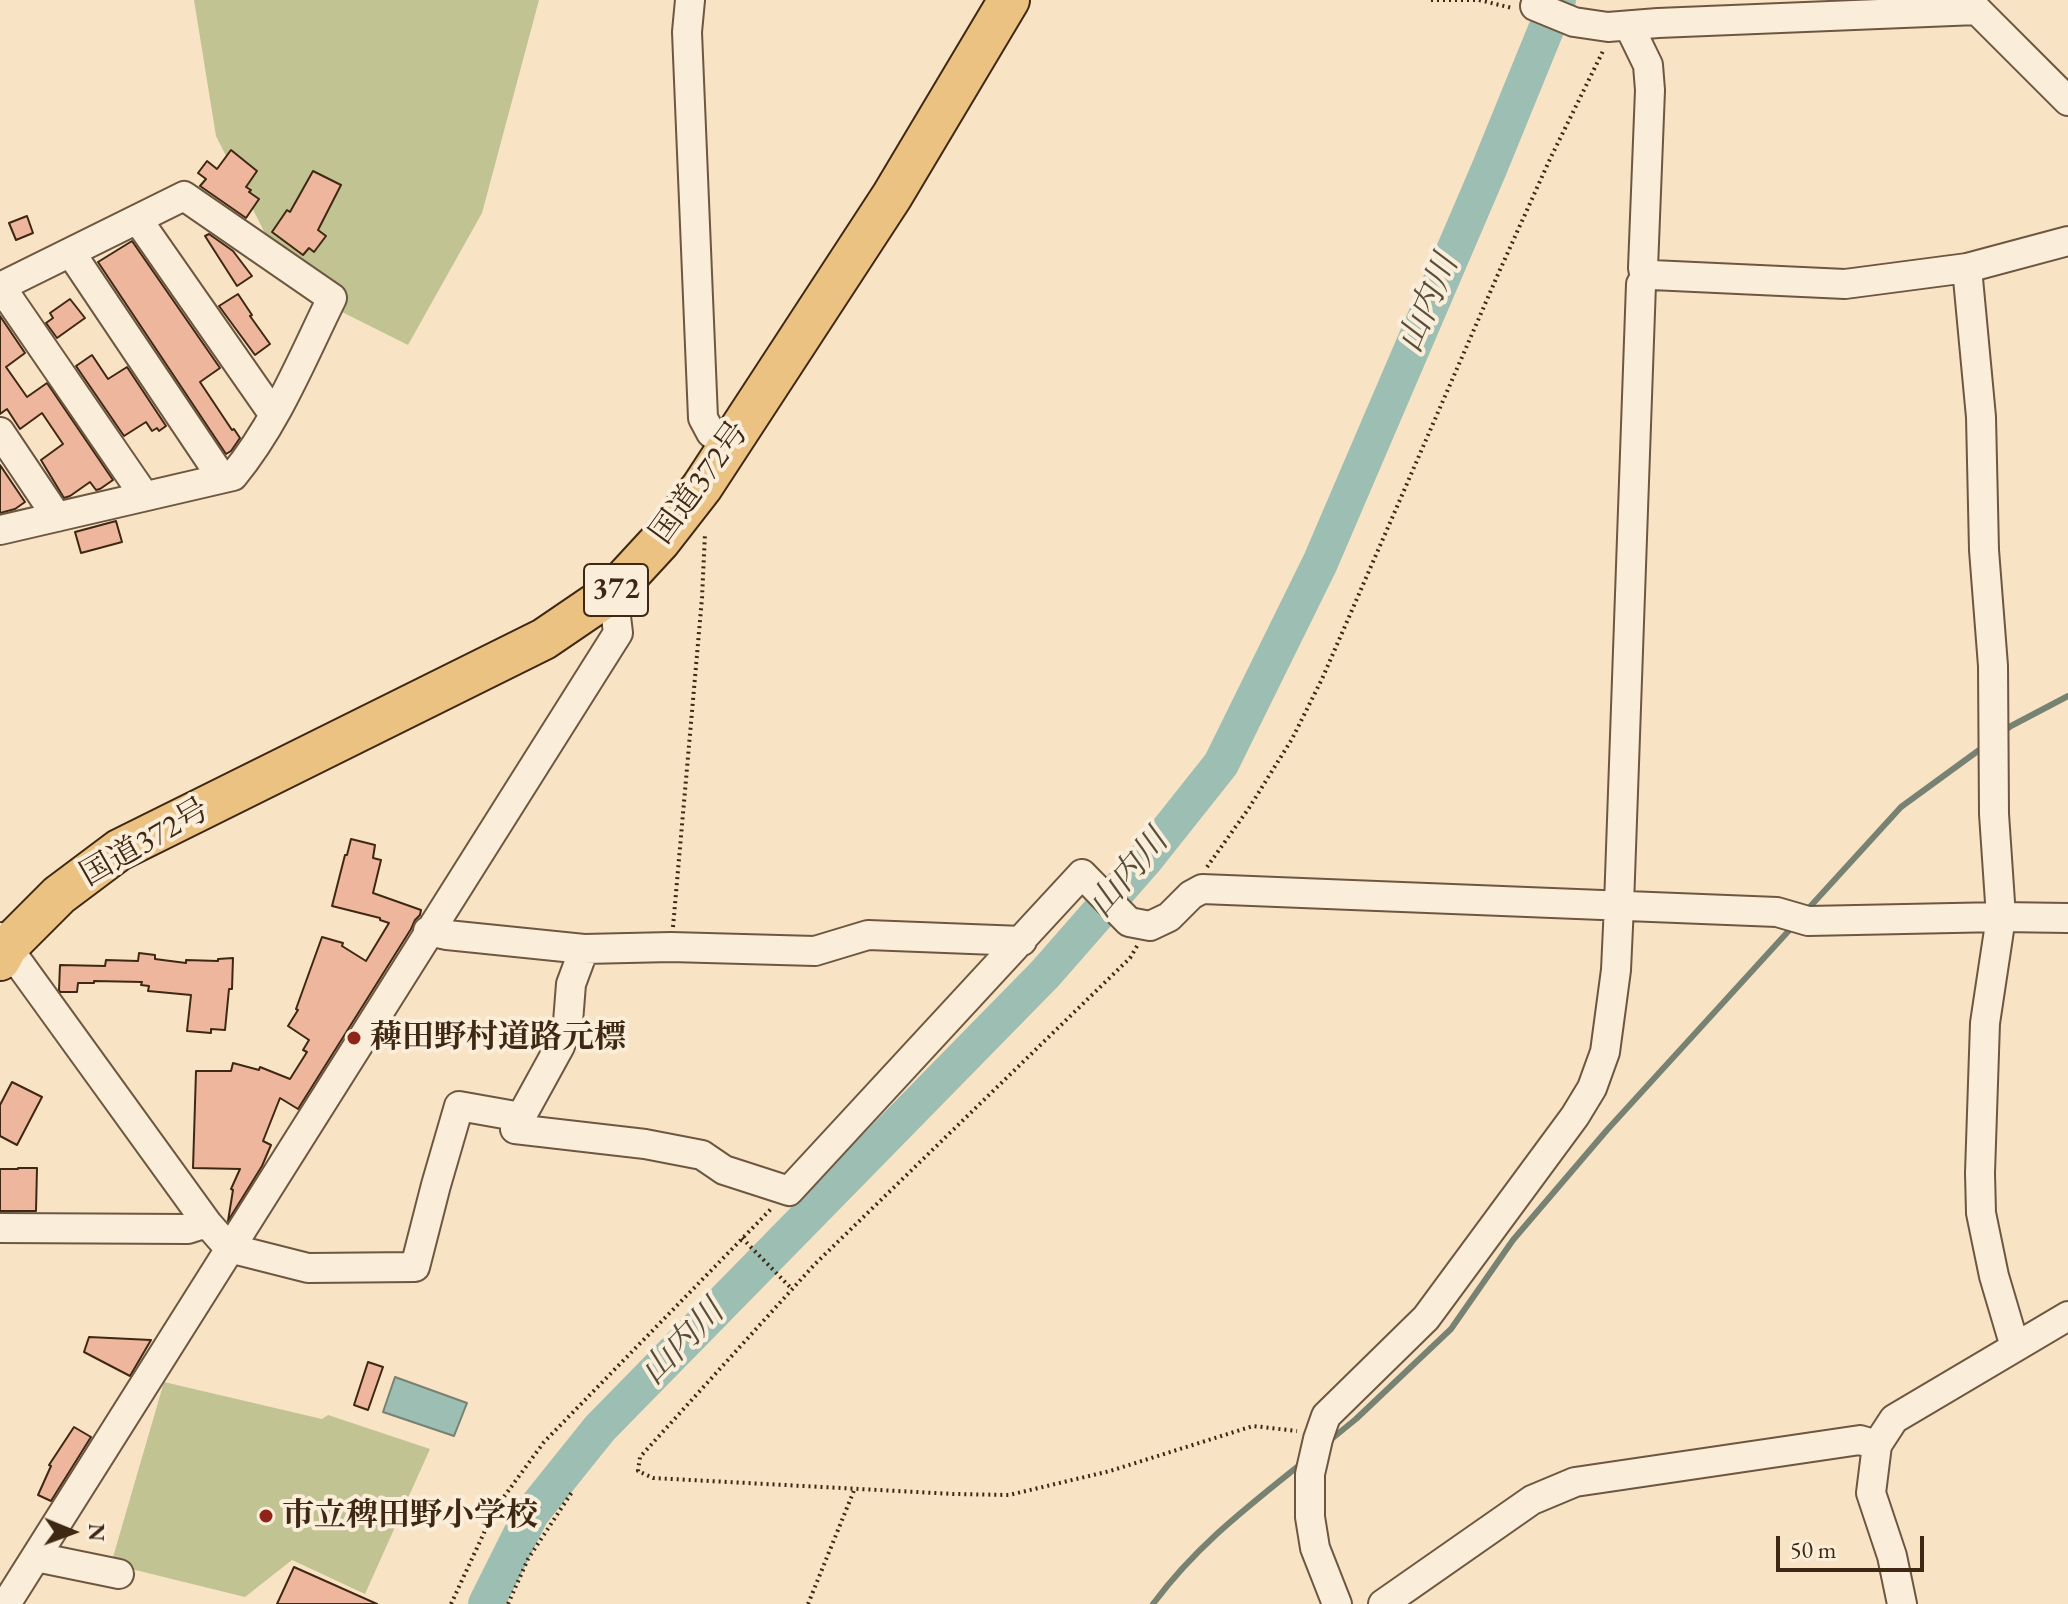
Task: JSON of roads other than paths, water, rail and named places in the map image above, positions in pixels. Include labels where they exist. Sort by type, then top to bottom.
[{"type":"highway","name":"国道372号","points":[[2,948],[59,895],[119,850],[544,639],[613,592],[660,541],[702,487],[892,196],[1009,0]]},
{"type":"street","points":[[690,0],[687,32],[703,418],[711,433],[729,446]]},
{"type":"street","points":[[1535,6],[1574,22],[1618,27],[1973,5],[2068,101]]},
{"type":"street","points":[[1618,27],[1648,65],[1645,278]]},
{"type":"street","points":[[0,530],[233,476],[274,415],[332,298],[184,196],[0,287],[139,488],[141,497]]},
{"type":"street","points":[[138,220],[274,415]]},
{"type":"street","points":[[1337,1604],[1315,1548],[1310,1517],[1310,1474],[1326,1416],[1426,1318],[1575,1116],[1592,1088],[1605,1052],[1616,970],[1641,284],[1652,275],[1845,284],[1967,268],[2068,241]]},
{"type":"street","points":[[71,253],[216,469],[219,479]]},
{"type":"street","points":[[1967,268],[1981,417],[1984,550],[1993,666],[1994,814],[2001,917],[1985,1023],[1981,1213],[1994,1276],[2015,1347]]},
{"type":"street","points":[[0,432],[57,517]]},
{"type":"street","points":[[6,1604],[618,633],[613,592]]},
{"type":"street","points":[[584,949],[571,984],[568,1022],[560,1046],[515,1129],[645,1144],[702,1155],[724,1170],[789,1191],[1082,874],[1140,924],[1169,917],[1191,895],[1202,889],[1777,912],[1808,921],[2068,918]]},
{"type":"street","points":[[428,931],[584,949],[671,947],[815,951],[868,935],[1022,941]]},
{"type":"street","points":[[2,948],[207,1223],[229,1248],[308,1268],[415,1267],[459,1106],[521,1117]]},
{"type":"street","points":[[0,1228],[188,1229],[207,1223]]},
{"type":"street","points":[[1902,1604],[1892,1556],[1871,1493],[1877,1445],[1894,1419],[2068,1316]]},
{"type":"street","points":[[1383,1604],[1532,1500],[1575,1482],[1860,1440],[1877,1445]]},
{"type":"street","points":[[36,1557],[119,1574]]},
{"type":"water","points":[[395,1377],[467,1403],[454,1436],[383,1412]]},
{"type":"waterway","name":"山内川","points":[[486,1604],[531,1514],[600,1428],[1045,974],[1144,861],[1221,764],[1320,563],[1558,0]]},
{"type":"waterway","points":[[2001,733],[2068,696]]},
{"type":"waterway","points":[[1807,910],[1901,807],[1986,745]]},
{"type":"waterway","points":[[1329,1441],[1451,1329],[1513,1240],[1607,1130],[1794,925]]},
{"type":"waterway","points":[[1153,1604],[1204,1546],[1302,1463]]},
{"type":"place","name":"薭田野村道路元標","points":[[354,1038]]},
{"type":"place","name":"市立稗田野小学校","points":[[266,1516]]}]
